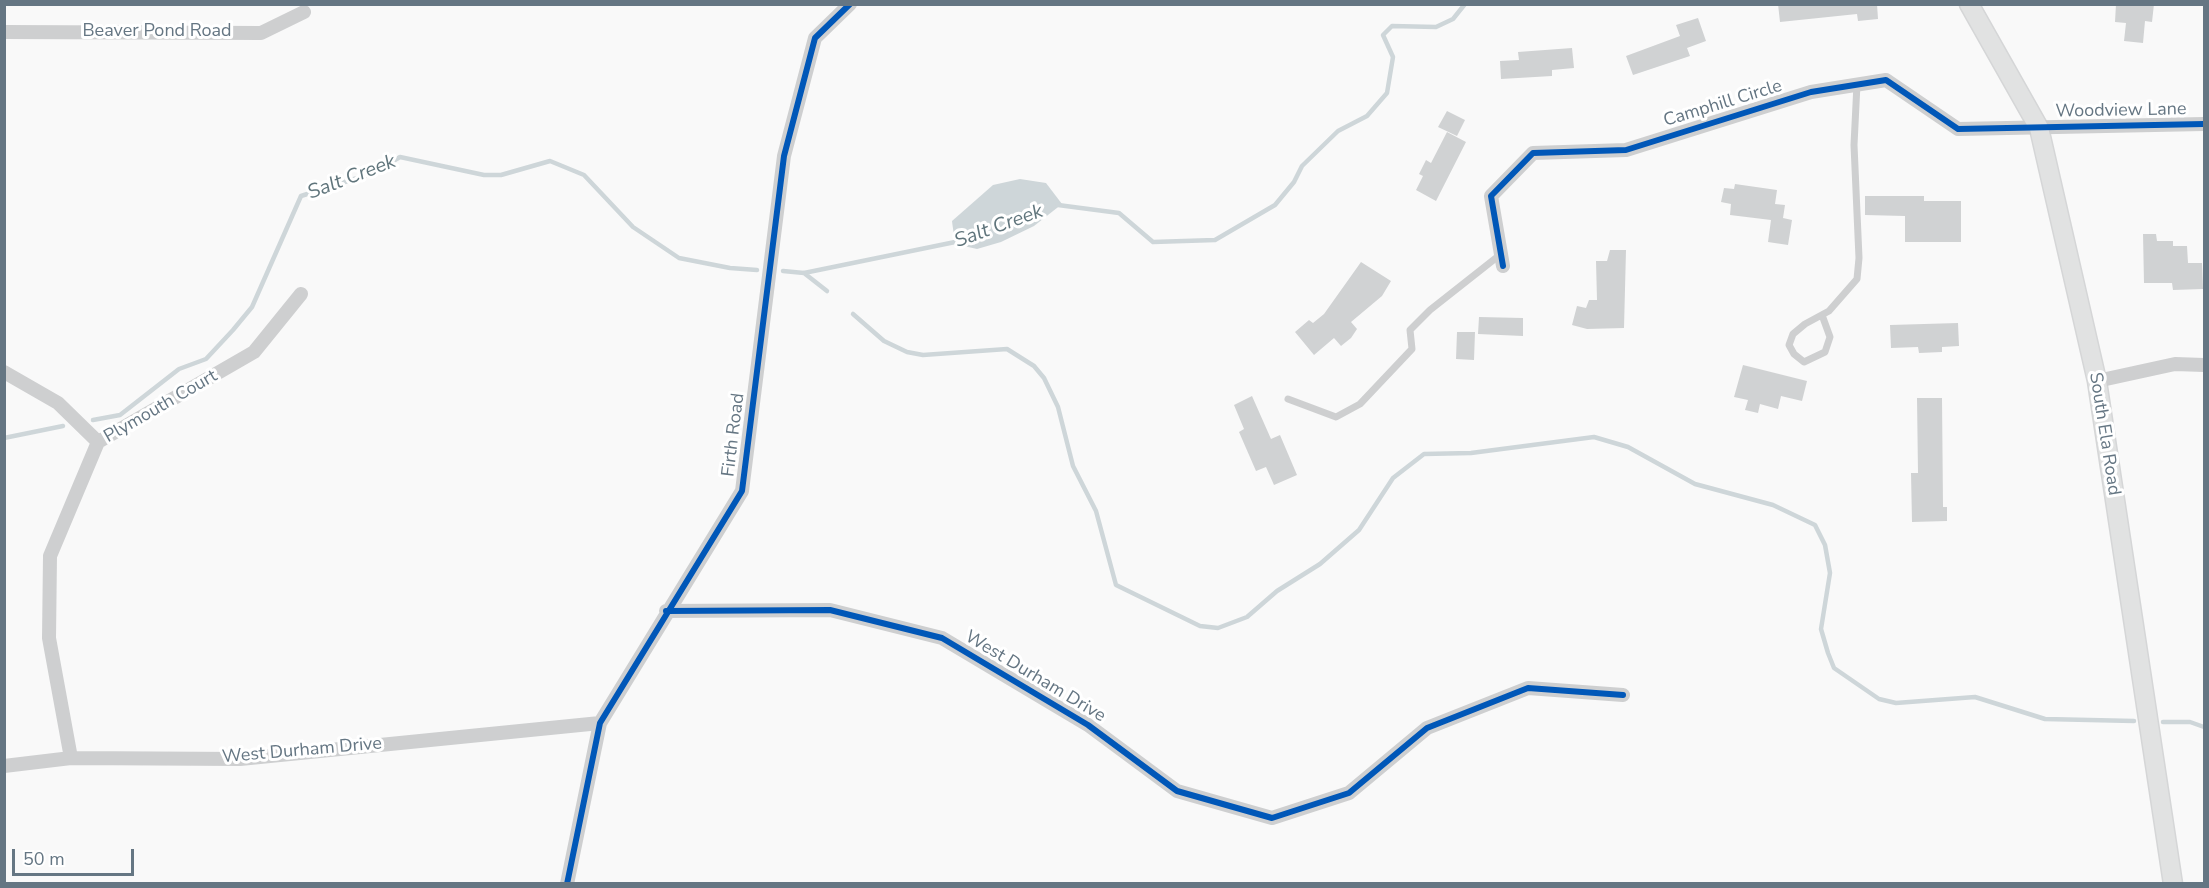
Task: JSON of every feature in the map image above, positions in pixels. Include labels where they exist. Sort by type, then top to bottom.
[{"type":"main road","name":"South Ela Road","points":[[1969,4],[2039,128],[2097,381],[2173,884]]},
{"type":"street","name":"Firth Road","points":[[567,884],[600,723],[742,491],[784,156],[815,38],[850,4]]},
{"type":"street","name":"Beaver Pond Road","points":[[4,32],[261,33],[304,12]]},
{"type":"street","name":"Camphill Circle","points":[[1502,260],[1491,196],[1533,153],[1626,150],[1811,92],[1886,80],[1958,129],[2039,128]]},
{"type":"street","name":"Woodview Lane","points":[[2039,128],[2205,124]]},
{"type":"street","name":"Plymouth Court","points":[[71,758],[49,638],[50,556],[98,442],[254,352],[301,294]]},
{"type":"street","points":[[2097,381],[2175,364],[2205,365]]},
{"type":"street","points":[[4,372],[58,403],[98,442]]},
{"type":"street","name":"West Durham Drive","points":[[666,612],[830,610],[942,638],[1088,725],[1177,791],[1272,818],[1349,793],[1427,728],[1528,688],[1623,695]]},
{"type":"street","name":"West Durham Drive","points":[[4,766],[71,758],[240,759],[600,723]]},
{"type":"lane","points":[[1822,315],[1830,336],[1825,352],[1804,362],[1794,354],[1789,345],[1792,334],[1822,315],[1829,311],[1857,279],[1859,258],[1854,145],[1857,84]]},
{"type":"lane","points":[[1288,399],[1336,417],[1360,404],[1412,349],[1410,330],[1439,303],[1502,260]]},
{"type":"water","points":[[1020,179],[1046,183],[1062,204],[1034,226],[1001,242],[977,249],[955,244],[952,221],[993,185]]},
{"type":"building","points":[[1778,4],[1877,4],[1878,19],[1858,21],[1857,14],[1780,22]]},
{"type":"building","points":[[2116,4],[2154,4],[2152,22],[2145,21],[2143,43],[2124,41],[2126,23],[2115,22]]},
{"type":"building","points":[[1698,18],[1706,41],[1687,48],[1690,56],[1633,75],[1626,56],[1680,36],[1676,25]]},
{"type":"building","points":[[1572,48],[1574,68],[1552,70],[1552,76],[1501,79],[1500,61],[1519,60],[1518,52]]},
{"type":"building","points":[[1447,111],[1465,120],[1457,136],[1438,127]]},
{"type":"building","points":[[1447,132],[1466,142],[1436,201],[1416,190],[1423,176],[1419,174],[1426,160],[1431,163]]},
{"type":"building","points":[[1735,184],[1777,190],[1775,204],[1785,205],[1783,218],[1792,220],[1788,245],[1768,242],[1771,220],[1730,215],[1731,204],[1721,202],[1724,188],[1734,189]]},
{"type":"building","points":[[1865,196],[1924,196],[1924,201],[1961,201],[1961,242],[1905,242],[1905,216],[1865,215]]},
{"type":"building","points":[[2143,234],[2156,234],[2157,241],[2173,241],[2173,246],[2187,246],[2188,263],[2202,263],[2203,289],[2173,290],[2172,283],[2144,283]]},
{"type":"building","points":[[1610,250],[1626,250],[1624,328],[1587,329],[1572,325],[1577,306],[1586,308],[1589,300],[1597,300],[1596,261],[1607,261]]},
{"type":"building","points":[[1361,262],[1391,281],[1382,296],[1351,322],[1357,329],[1351,338],[1341,346],[1334,338],[1314,355],[1295,332],[1309,320],[1313,323],[1324,314]]},
{"type":"building","points":[[1479,317],[1523,318],[1523,336],[1478,334]]},
{"type":"building","points":[[1958,323],[1959,346],[1942,347],[1942,352],[1919,353],[1918,347],[1891,348],[1890,325]]},
{"type":"building","points":[[1457,332],[1475,332],[1474,360],[1456,359]]},
{"type":"building","points":[[1743,365],[1807,381],[1802,401],[1781,396],[1778,409],[1760,404],[1758,413],[1745,410],[1748,400],[1734,397]]},
{"type":"building","points":[[1252,396],[1271,439],[1280,435],[1297,475],[1274,485],[1266,467],[1256,471],[1239,432],[1244,429],[1234,405]]},
{"type":"building","points":[[1917,398],[1942,398],[1943,507],[1947,507],[1947,521],[1912,522],[1911,473],[1918,473]]},
{"type":"waterway","name":"Salt Creek","points":[[1058,205],[1119,213],[1153,242],[1215,240],[1275,205],[1294,182],[1302,166],[1338,131],[1367,116],[1387,93],[1393,57],[1383,35],[1392,26],[1436,27],[1453,19],[1465,4]]},
{"type":"waterway","name":"Salt Creek","points":[[93,420],[120,415],[179,369],[206,359],[233,330],[252,307],[301,196],[373,173],[400,157],[484,175],[501,175],[550,161],[584,175],[633,227],[679,258],[730,268],[757,270]]},
{"type":"waterway","name":"Salt Creek","points":[[783,271],[804,273],[960,241]]},
{"type":"waterway","points":[[804,273],[827,291]]},
{"type":"waterway","points":[[853,314],[884,341],[907,352],[923,355],[1007,349],[1034,366],[1044,378],[1058,407],[1073,466],[1096,511],[1116,585],[1200,626],[1218,628],[1247,617],[1277,591],[1320,564],[1359,530],[1393,478],[1424,454],[1471,453],[1594,437],[1628,447],[1695,484],[1773,505],[1815,525],[1825,545],[1830,573],[1821,629],[1828,653],[1834,668],[1879,699],[1896,703],[1975,697],[2045,719],[2134,721]]},
{"type":"waterway","name":"Salt Creek","points":[[4,438],[63,426]]},
{"type":"waterway","points":[[2163,722],[2190,722],[2204,727]]},
{"type":"cycle path","points":[[567,884],[600,723],[742,491],[784,156],[815,38],[850,4]]},
{"type":"cycle path","points":[[1503,266],[1491,196],[1533,153],[1626,150],[1811,92],[1886,80],[1958,129],[2204,124]]},
{"type":"cycle path","points":[[666,611],[830,610],[942,638],[1088,725],[1177,791],[1272,818],[1349,793],[1427,728],[1528,688],[1623,695]]}]
